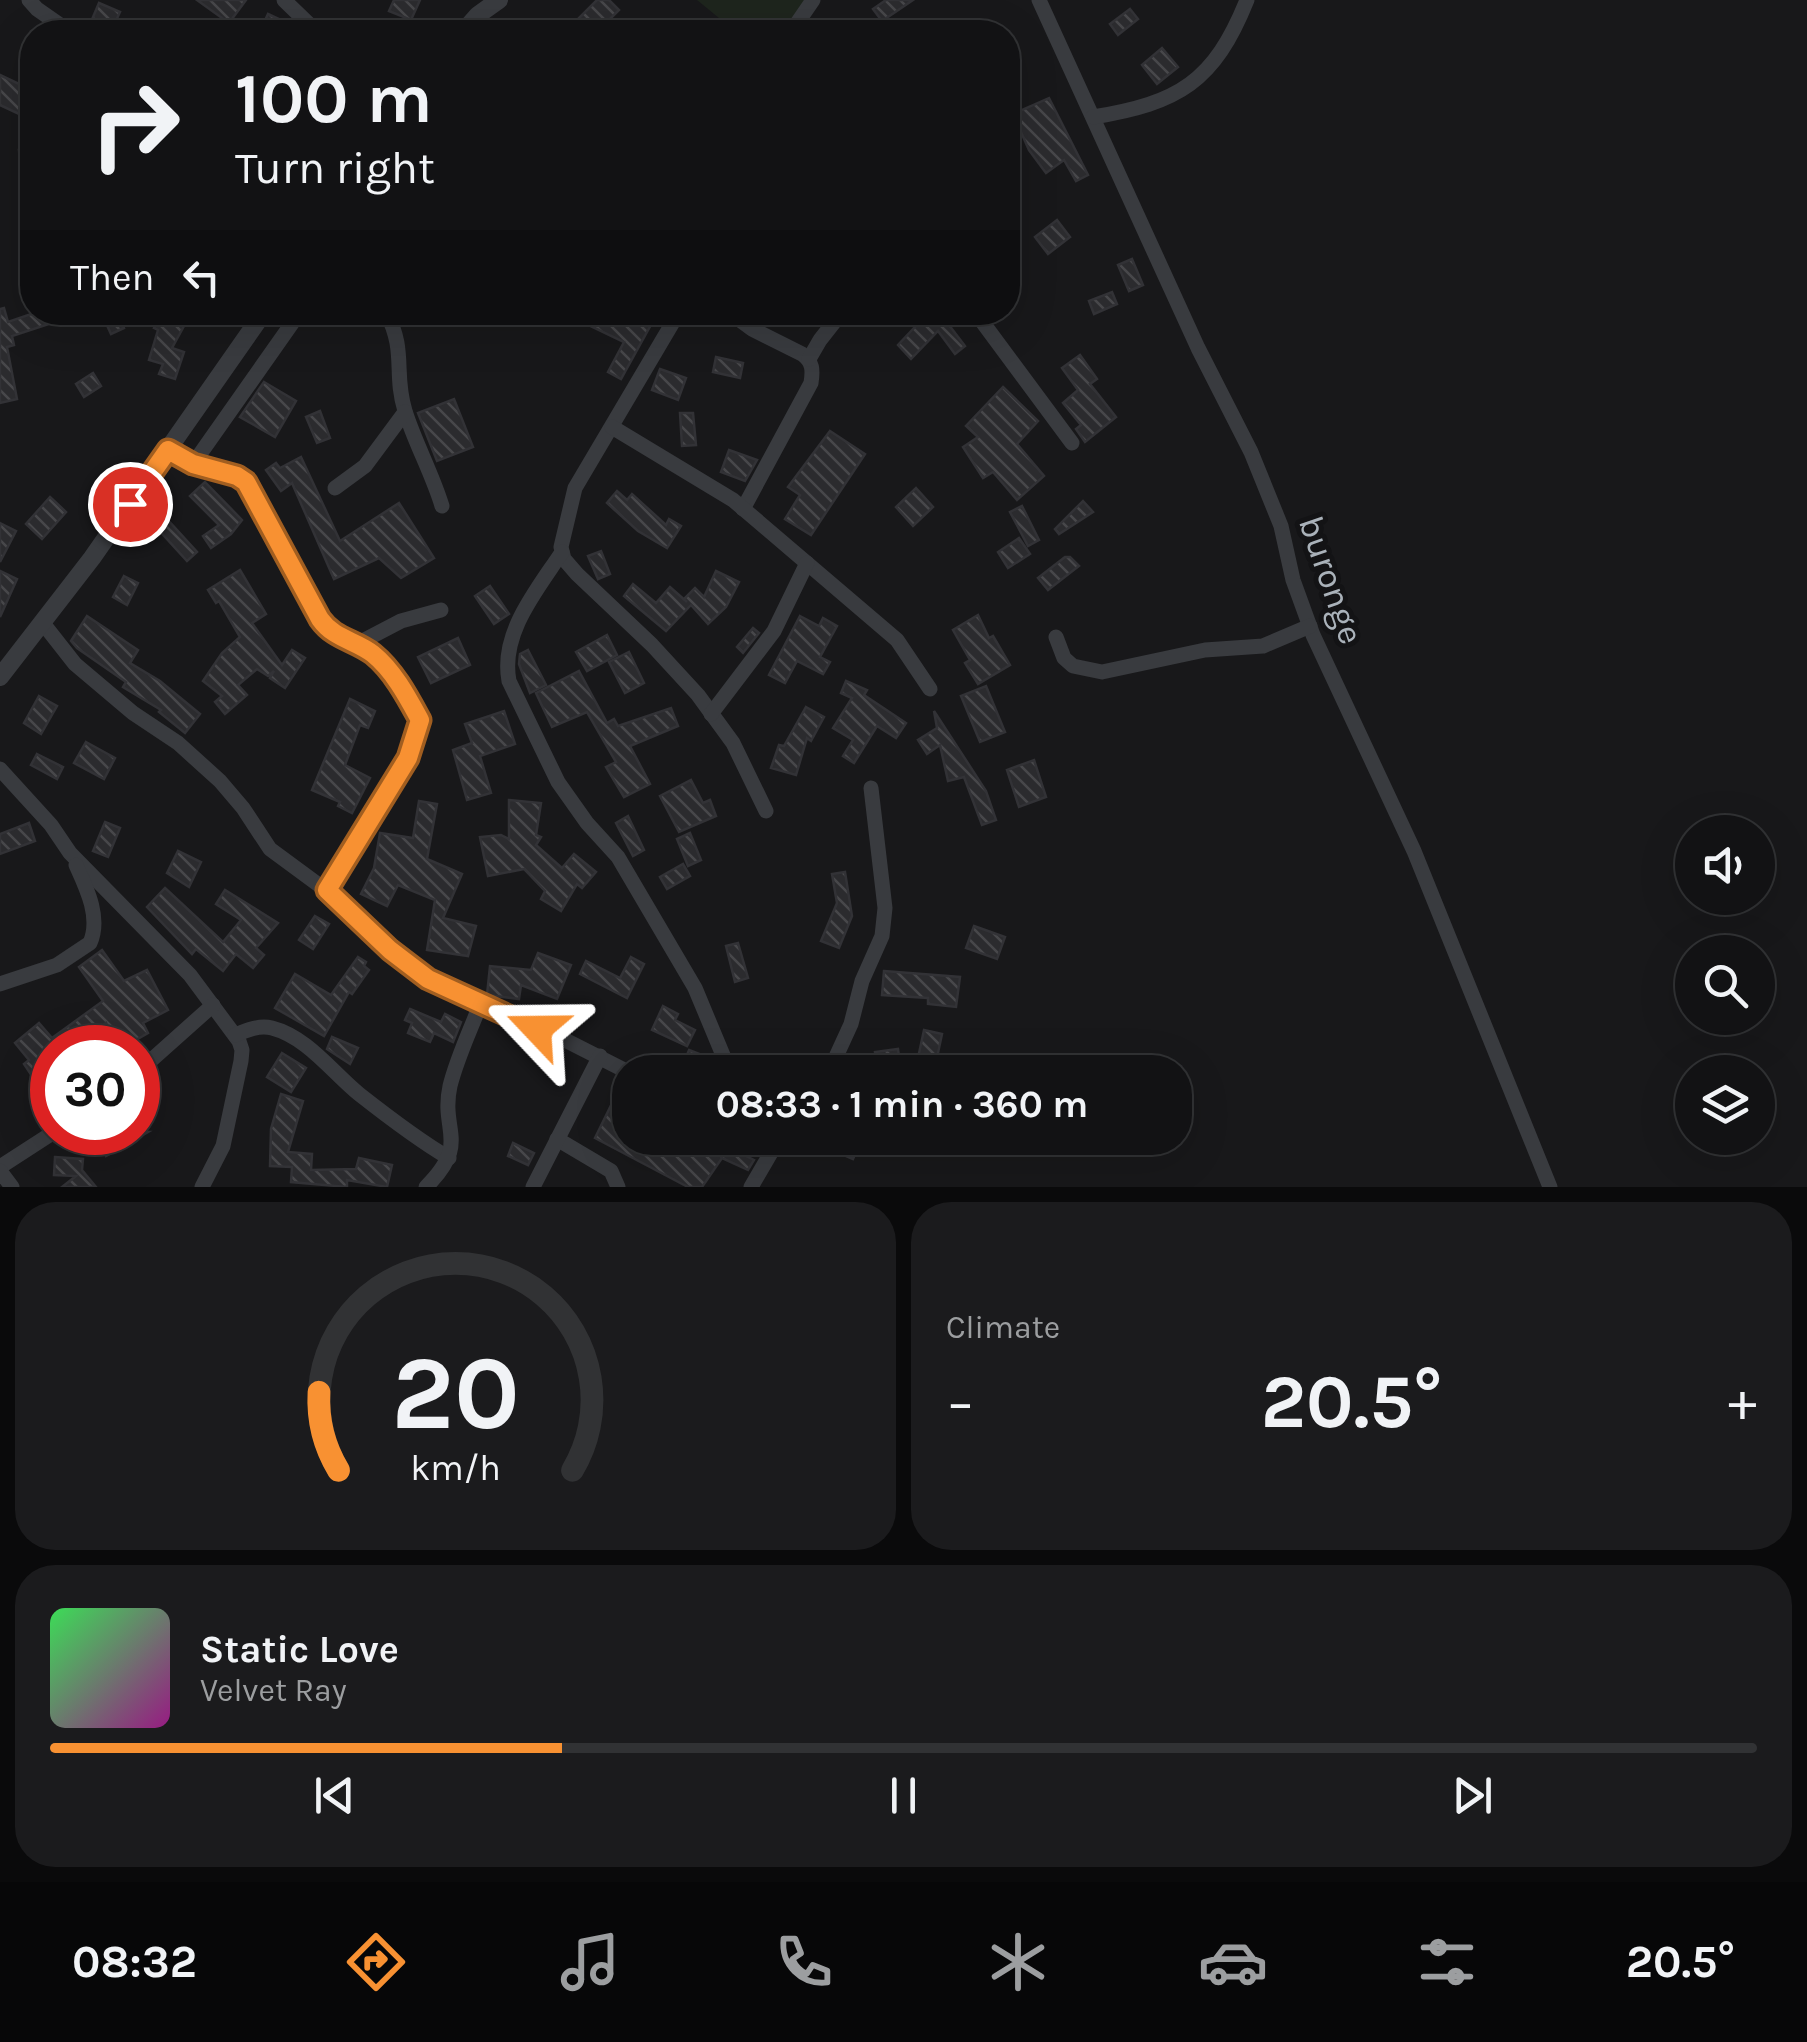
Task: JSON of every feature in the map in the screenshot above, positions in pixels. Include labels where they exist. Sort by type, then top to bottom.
[{"type":"street","points":[[29,0],[55,20]]},
{"type":"street","points":[[284,0],[305,20]]},
{"type":"street","points":[[474,20],[500,0]]},
{"type":"street","name":"buronge","points":[[1040,0],[1261,477],[1281,526],[1293,580],[1310,626],[1414,851],[1550,1187]]},
{"type":"street","points":[[1093,117],[1134,110],[1178,94],[1206,71],[1232,38],[1248,0]]},
{"type":"street","points":[[0,675],[92,558],[258,325]]},
{"type":"street","points":[[193,464],[291,325]]},
{"type":"street","points":[[393,325],[400,350],[398,384],[405,412],[442,506]]},
{"type":"street","points":[[671,325],[575,488],[562,532],[562,552],[514,631],[506,665],[509,680],[558,782],[586,823],[618,857],[694,988],[723,1055]]},
{"type":"street","points":[[743,509],[810,383],[813,370],[809,359],[751,325]]},
{"type":"street","points":[[809,359],[832,325]]},
{"type":"street","points":[[985,325],[1072,443]]},
{"type":"street","points":[[334,488],[365,466],[405,412]]},
{"type":"street","points":[[612,427],[743,509],[897,640],[930,689]]},
{"type":"street","points":[[168,450],[193,464],[246,482],[320,619],[333,634],[357,644],[386,667],[420,720],[408,758],[327,890]]},
{"type":"street","points":[[562,552],[577,574],[652,645],[711,714],[733,743],[766,811]]},
{"type":"street","points":[[711,714],[774,631],[807,564]]},
{"type":"street","points":[[357,644],[401,622],[440,610]]},
{"type":"street","points":[[42,622],[75,664],[133,713],[178,743],[220,781],[270,850],[327,890],[390,950],[428,979],[612,1062]]},
{"type":"street","points":[[1056,637],[1064,658],[1073,666],[1102,672],[1205,650],[1263,646],[1310,626]]},
{"type":"street","points":[[0,769],[70,853],[87,888],[95,928],[90,943],[57,964],[0,984]]},
{"type":"street","points":[[837,1055],[882,936],[885,908],[870,788]]},
{"type":"street","points":[[70,853],[149,931],[213,1005],[242,1050],[219,1156],[202,1187]]},
{"type":"street","points":[[160,1052],[213,1005]]},
{"type":"street","points":[[426,1187],[449,1158],[453,1136],[449,1092],[480,1005]]},
{"type":"street","points":[[234,1035],[259,1026],[275,1028],[295,1039],[357,1092],[449,1158]]},
{"type":"street","points":[[533,1187],[600,1056]]},
{"type":"street","points":[[557,1139],[611,1171],[618,1187]]},
{"type":"street","points":[[12,1187],[0,1169],[30,1148]]},
{"type":"street","points":[[751,1187],[770,1155]]},
{"type":"shaded area","points":[[697,0],[816,0],[797,20],[721,20]]},
{"type":"building","points":[[197,0],[246,0],[231,20],[225,20]]},
{"type":"building","points":[[394,0],[420,0],[411,20],[389,11]]},
{"type":"building","points":[[597,0],[609,0],[619,10],[609,20],[577,20]]},
{"type":"building","points":[[886,0],[913,0],[883,20],[873,9]]},
{"type":"building","points":[[99,3],[120,12],[116,20],[92,20]]},
{"type":"building","points":[[1130,9],[1138,19],[1118,35],[1110,24]]},
{"type":"building","points":[[1162,48],[1178,67],[1157,84],[1142,65]]},
{"type":"building","points":[[0,75],[20,84],[20,114],[0,105]]},
{"type":"building","points":[[1049,98],[1088,175],[1076,181],[1064,160],[1046,173],[1020,130],[1020,111]]},
{"type":"building","points":[[1057,220],[1070,237],[1048,254],[1035,237]]},
{"type":"building","points":[[1132,259],[1143,285],[1129,291],[1118,265]]},
{"type":"building","points":[[1112,292],[1117,304],[1094,314],[1089,301]]},
{"type":"building","points":[[4,308],[8,322],[20,318],[20,325],[46,325],[12,336],[14,345],[7,347],[17,399],[0,403],[0,309]]},
{"type":"building","points":[[107,325],[123,325],[124,328],[111,334]]},
{"type":"building","points":[[588,325],[651,325],[621,379],[608,372],[624,342]]},
{"type":"building","points":[[917,325],[949,325],[965,346],[955,354],[938,331],[911,359],[898,345]]},
{"type":"building","points":[[184,326],[172,348],[184,352],[175,379],[159,374],[163,364],[149,360],[158,330],[154,328]]},
{"type":"building","points":[[1080,355],[1097,379],[1090,384],[1116,417],[1085,442],[1076,429],[1081,425],[1063,403],[1078,390],[1062,368]]},
{"type":"building","points":[[716,357],[743,363],[740,378],[713,372]]},
{"type":"building","points":[[660,369],[686,378],[678,400],[652,390]]},
{"type":"building","points":[[93,373],[101,386],[84,397],[76,384]]},
{"type":"building","points":[[264,382],[296,401],[275,437],[240,417]]},
{"type":"building","points":[[1003,387],[1038,421],[1017,444],[1044,476],[1017,500],[993,472],[983,478],[963,447],[978,437],[966,426]]},
{"type":"building","points":[[454,399],[473,447],[437,461],[418,413]]},
{"type":"building","points":[[320,411],[330,438],[317,443],[306,417]]},
{"type":"building","points":[[680,413],[693,413],[696,445],[682,446]]},
{"type":"building","points":[[830,431],[865,454],[811,535],[785,519],[800,495],[788,487]]},
{"type":"building","points":[[729,450],[757,460],[745,481],[721,472]]},
{"type":"building","points":[[301,457],[340,541],[399,503],[434,558],[401,578],[379,558],[334,579],[292,483],[281,491],[266,470],[276,463],[280,468]]},
{"type":"building","points":[[205,482],[242,520],[231,534],[211,548],[203,536],[219,525],[190,496]]},
{"type":"building","points":[[916,488],[933,507],[913,526],[896,507]]},
{"type":"building","points":[[617,491],[627,500],[632,494],[666,525],[669,519],[681,526],[667,548],[638,531],[607,503]]},
{"type":"building","points":[[50,497],[66,512],[42,539],[26,524]]},
{"type":"building","points":[[1083,501],[1093,512],[1059,534],[1055,529]]},
{"type":"building","points":[[1022,506],[1039,540],[1028,546],[1010,512]]},
{"type":"building","points":[[167,519],[197,552],[187,561],[157,528]]},
{"type":"building","points":[[0,523],[16,531],[0,562]]},
{"type":"building","points":[[1019,538],[1030,554],[1008,568],[998,552]]},
{"type":"building","points":[[601,551],[610,574],[598,579],[588,556]]},
{"type":"building","points":[[1065,557],[1079,566],[1048,590],[1038,578]]},
{"type":"building","points":[[240,570],[266,614],[252,623],[282,665],[292,650],[305,658],[285,688],[270,678],[274,671],[268,676],[257,669],[238,685],[247,695],[225,714],[215,702],[222,696],[203,681],[222,653],[240,637],[208,590]]},
{"type":"building","points":[[0,571],[17,579],[0,617]]},
{"type":"building","points":[[716,571],[739,582],[726,607],[708,624],[691,605],[666,631],[624,596],[633,584],[656,603],[670,587],[687,602],[684,599],[695,588],[704,597]]},
{"type":"building","points":[[124,576],[138,583],[127,605],[113,597]]},
{"type":"building","points":[[490,586],[509,614],[494,624],[475,596]]},
{"type":"building","points":[[978,615],[989,638],[993,636],[1010,665],[978,684],[953,630]]},
{"type":"building","points":[[87,616],[138,650],[130,663],[160,681],[200,714],[185,733],[161,710],[123,687],[126,682],[71,641]]},
{"type":"building","points":[[800,616],[819,626],[823,618],[837,626],[820,657],[830,662],[823,674],[797,661],[785,683],[769,675]]},
{"type":"building","points":[[753,628],[759,633],[743,653],[737,647]]},
{"type":"building","points":[[607,635],[617,655],[587,671],[576,652]]},
{"type":"building","points":[[458,638],[470,665],[431,683],[418,657]]},
{"type":"building","points":[[528,650],[546,685],[530,693],[519,664],[520,654]]},
{"type":"building","points":[[629,652],[644,683],[625,693],[609,662]]},
{"type":"building","points":[[579,671],[607,723],[614,719],[618,726],[671,708],[678,726],[630,746],[650,784],[624,797],[606,767],[616,762],[587,712],[552,727],[536,693]]},
{"type":"building","points":[[846,681],[867,690],[864,695],[906,723],[896,738],[877,726],[854,763],[843,756],[853,740],[833,728],[852,698],[841,693]]},
{"type":"building","points":[[986,686],[1005,732],[980,742],[961,696]]},
{"type":"building","points":[[39,696],[57,706],[41,734],[24,723]]},
{"type":"building","points":[[350,699],[375,711],[368,728],[360,725],[345,765],[370,778],[352,813],[338,806],[340,802],[312,790]]},
{"type":"building","points":[[806,707],[824,717],[811,741],[807,738],[796,775],[771,768],[779,745],[784,746]]},
{"type":"building","points":[[504,711],[515,744],[480,756],[491,793],[467,800],[453,750],[472,743],[465,724]]},
{"type":"building","points":[[934,711],[986,791],[996,820],[982,825],[964,777],[948,781],[940,745],[927,754],[918,740],[937,728]]},
{"type":"building","points":[[86,742],[115,758],[104,779],[74,763]]},
{"type":"building","points":[[37,754],[63,767],[57,779],[31,765]]},
{"type":"building","points":[[1034,760],[1046,797],[1019,807],[1007,770]]},
{"type":"building","points":[[691,780],[703,803],[710,800],[716,816],[679,832],[660,796]]},
{"type":"building","points":[[509,800],[541,803],[536,835],[541,837],[536,845],[562,868],[574,854],[596,872],[582,888],[577,884],[561,911],[541,899],[545,891],[524,869],[488,876],[480,837],[501,835],[509,839]]},
{"type":"building","points":[[419,801],[437,804],[427,859],[462,874],[443,918],[476,926],[468,956],[427,950],[435,900],[398,885],[387,906],[361,894],[374,868],[380,833],[413,838]]},
{"type":"building","points":[[628,816],[644,850],[633,856],[616,823]]},
{"type":"building","points":[[105,822],[120,828],[108,857],[93,851]]},
{"type":"building","points":[[29,823],[35,841],[0,854],[0,834]]},
{"type":"building","points":[[690,833],[701,860],[688,866],[677,839]]},
{"type":"building","points":[[178,851],[201,862],[189,887],[167,873]]},
{"type":"building","points":[[683,864],[690,876],[667,889],[660,877]]},
{"type":"building","points":[[845,872],[852,916],[839,948],[821,941],[837,903],[832,874]]},
{"type":"building","points":[[165,888],[223,942],[241,920],[216,904],[225,890],[278,923],[256,948],[264,955],[253,968],[236,954],[223,971],[196,949],[192,954],[147,907]]},
{"type":"building","points":[[315,916],[329,924],[313,949],[299,940]]},
{"type":"building","points":[[974,926],[1005,937],[997,959],[966,948]]},
{"type":"building","points":[[738,943],[748,978],[735,982],[726,946]]},
{"type":"building","points":[[102,950],[124,981],[147,970],[168,1010],[144,1025],[70,1025],[103,1001],[79,967]]},
{"type":"building","points":[[538,953],[571,965],[557,999],[521,985],[519,999],[487,995],[490,966],[531,970]]},
{"type":"building","points":[[358,957],[369,970],[352,994],[349,992],[324,1036],[275,1008],[295,974],[331,995]]},
{"type":"building","points":[[631,957],[644,964],[627,998],[580,974],[586,961],[620,978]]},
{"type":"building","points":[[884,971],[960,977],[956,1007],[928,1004],[928,998],[882,995]]},
{"type":"building","points":[[663,1006],[678,1014],[675,1020],[695,1030],[687,1046],[652,1030]]},
{"type":"building","points":[[410,1009],[441,1022],[445,1014],[461,1022],[453,1042],[434,1033],[430,1042],[408,1033],[412,1023],[405,1020]]},
{"type":"building","points":[[30,1030],[30,1073],[24,1064],[29,1060],[15,1043]]},
{"type":"building","points":[[924,1030],[942,1034],[938,1055],[919,1055]]},
{"type":"building","points":[[332,1037],[358,1048],[350,1064],[327,1049]]},
{"type":"building","points":[[898,1049],[899,1055],[875,1055],[875,1052]]},
{"type":"building","points":[[282,1053],[306,1068],[291,1092],[267,1077]]},
{"type":"building","points":[[281,1094],[303,1101],[288,1152],[312,1154],[311,1170],[356,1169],[359,1158],[392,1165],[387,1187],[347,1180],[347,1187],[291,1182],[292,1167],[270,1166],[271,1129]]},
{"type":"building","points":[[612,1103],[612,1147],[595,1138]]},
{"type":"building","points":[[513,1143],[534,1153],[528,1165],[508,1156]]},
{"type":"building","points":[[627,1155],[744,1155],[754,1160],[748,1170],[722,1158],[702,1187],[688,1187]]},
{"type":"building","points":[[55,1157],[83,1159],[82,1170],[96,1187],[62,1187],[76,1176],[54,1175]]},
{"type":"route","points":[[130,504],[168,450],[193,464],[246,482],[325,626],[374,654],[420,720],[408,758],[327,890],[390,950],[428,979],[537,1029]]}]
